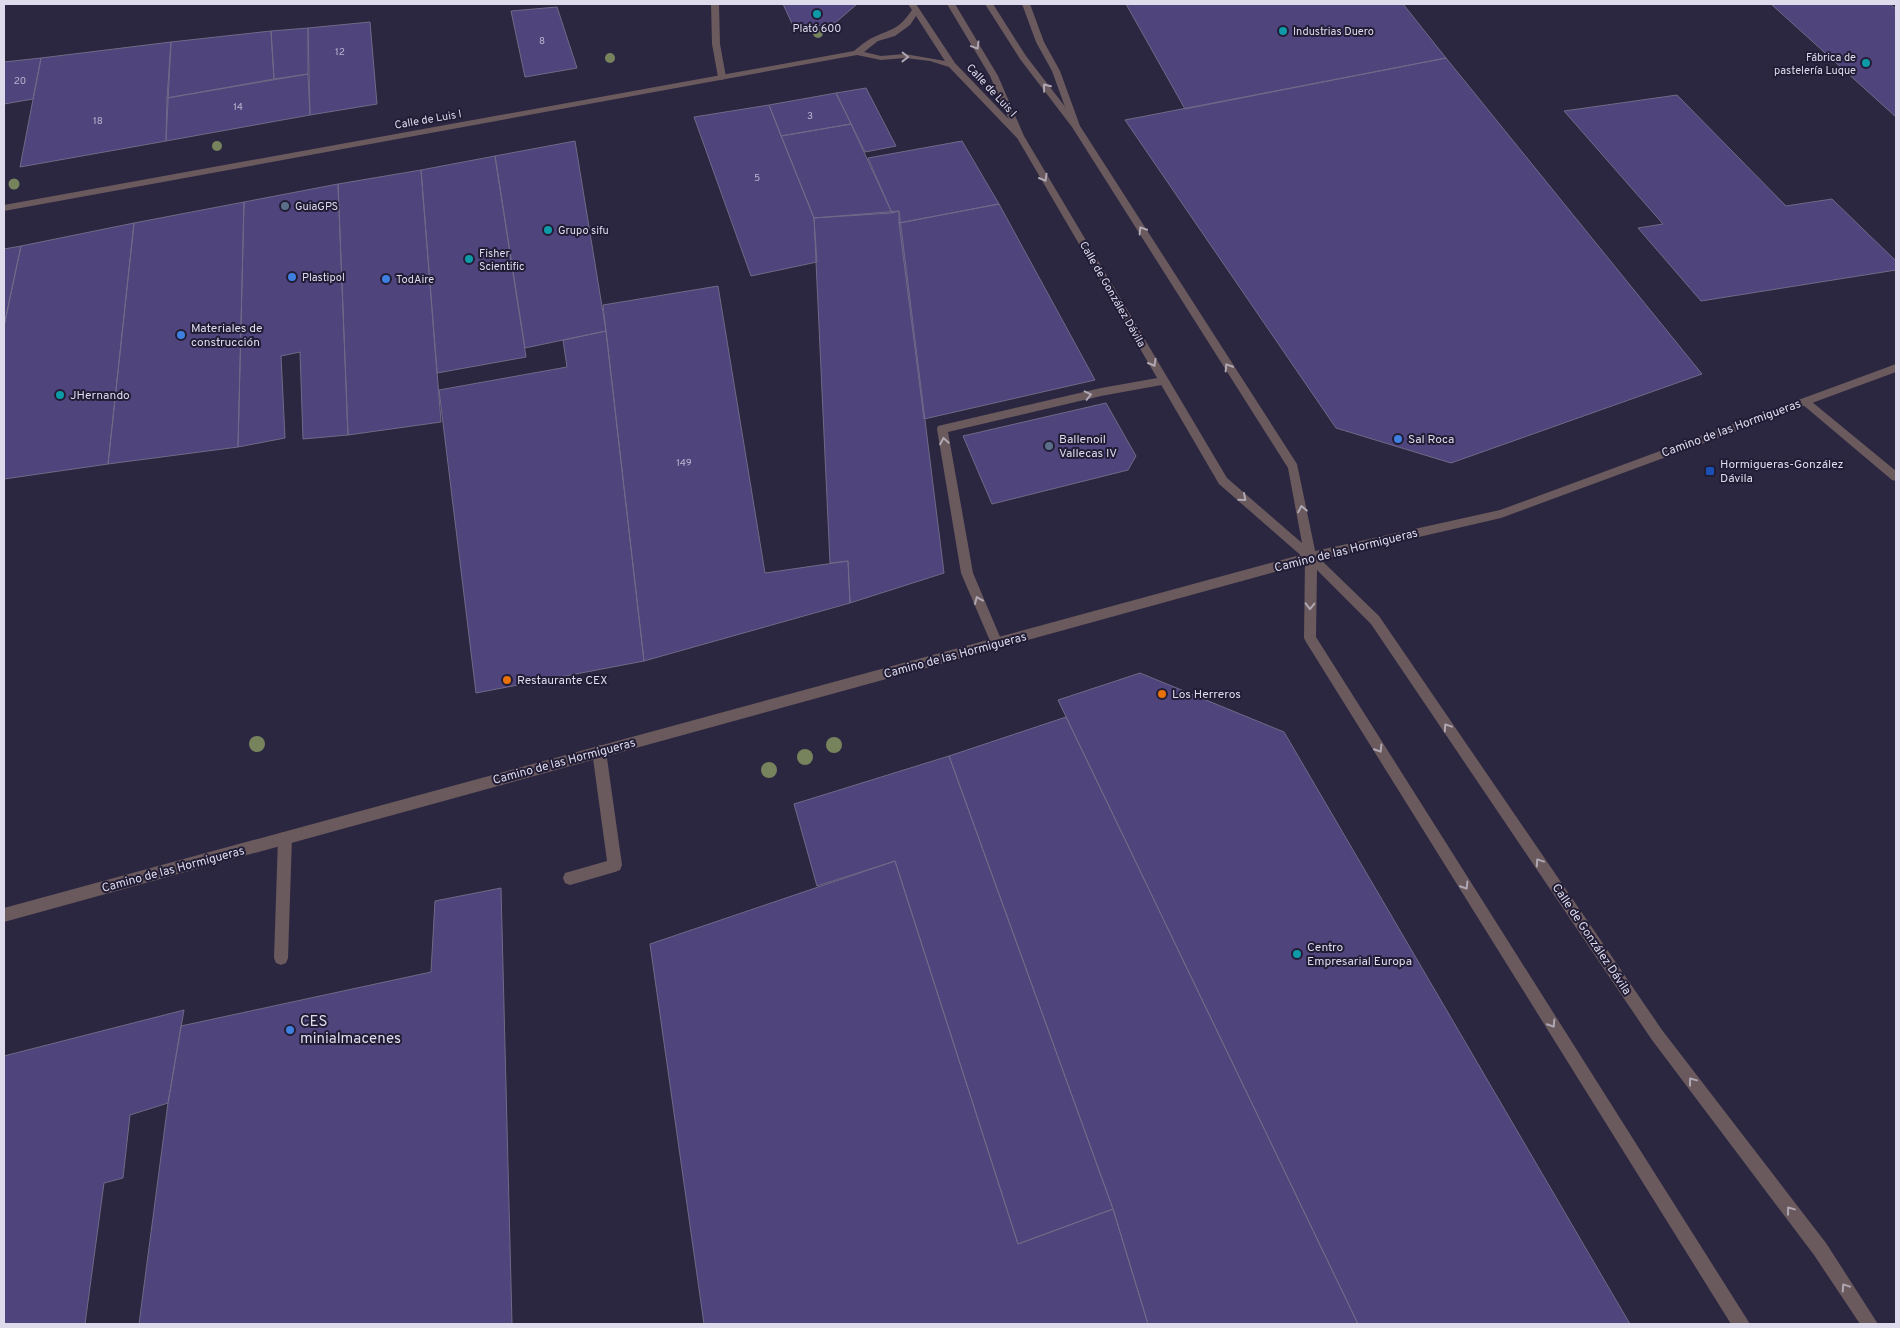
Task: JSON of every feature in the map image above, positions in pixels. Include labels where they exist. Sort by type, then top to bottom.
[{"type":"street","points":[[715,4],[716,44],[722,77]]},
{"type":"street","name":"Calle de González Dávila","points":[[951,4],[994,76],[1020,136],[1223,481],[1311,557],[1375,620],[1657,1035],[1820,1249],[1870,1324]]},
{"type":"street","points":[[988,4],[1023,57],[1076,126],[1293,467],[1311,557],[1310,638],[1741,1324]]},
{"type":"street","points":[[1026,4],[1040,42],[1056,70],[1076,126]]},
{"type":"street","points":[[914,7],[952,65]]},
{"type":"street","name":"Calle de Luis I","points":[[857,53],[875,39],[892,34],[907,23],[914,7]]},
{"type":"street","name":"Calle de Luis I","points":[[4,208],[857,53],[881,58],[905,56],[930,59],[952,65],[1020,136]]},
{"type":"street","name":"Camino de las Hormigueras","points":[[4,915],[1311,557],[1501,514],[1896,368]]},
{"type":"street","points":[[997,644],[967,573],[942,429],[1101,392],[1163,381]]},
{"type":"street","points":[[1806,401],[1896,477]]},
{"type":"street","points":[[570,878],[615,865],[600,751]]},
{"type":"street","points":[[281,958],[285,838]]},
{"type":"building","name":"Plató 600","points":[[783,4],[857,4],[835,23],[795,30]]},
{"type":"building","name":"Industrias Duero","points":[[1126,4],[1403,4],[1446,58],[1185,109]]},
{"type":"building","name":"Fábrica de pastelería Luque","points":[[1771,4],[1890,4],[1896,9],[1896,117]]},
{"type":"building","points":[[557,7],[577,68],[525,77],[511,11]]},
{"type":"building","points":[[370,22],[377,104],[310,115],[308,28]]},
{"type":"building","points":[[308,28],[308,74],[274,79],[271,31]]},
{"type":"building","points":[[271,31],[274,79],[167,98],[171,42]]},
{"type":"building","points":[[171,42],[166,141],[20,167],[41,58]]},
{"type":"building","points":[[41,58],[33,99],[4,104],[4,62]]},
{"type":"building","points":[[1446,58],[1702,374],[1451,463],[1336,428],[1125,120]]},
{"type":"building","points":[[308,74],[310,115],[166,141],[167,98]]},
{"type":"building","points":[[866,88],[896,146],[865,152],[836,93]]},
{"type":"building","points":[[836,93],[851,124],[781,136],[769,105]]},
{"type":"building","points":[[1677,95],[1786,206],[1832,199],[1896,261],[1896,270],[1701,301],[1638,228],[1663,224],[1564,111]]},
{"type":"building","points":[[769,105],[814,218],[817,262],[751,276],[694,117]]},
{"type":"building","points":[[851,124],[892,213],[814,218],[781,136]]},
{"type":"building","name":"Grupo sifu","points":[[575,141],[606,331],[525,348],[495,156]]},
{"type":"building","points":[[962,141],[999,204],[899,223],[899,211],[892,213],[868,158]]},
{"type":"building","name":"Fisher Scientific","points":[[495,156],[526,357],[437,373],[421,170]]},
{"type":"building","name":"TodAire","points":[[421,170],[441,422],[348,435],[338,184]]},
{"type":"building","name":"Plastipol","points":[[338,184],[348,435],[303,439],[300,352],[281,356],[285,438],[238,447],[244,202]]},
{"type":"building","name":"Materiales de construcción","points":[[244,202],[238,447],[108,464],[134,223]]},
{"type":"building","points":[[999,204],[1095,380],[924,419],[899,223]]},
{"type":"building","points":[[899,211],[944,573],[850,603],[848,561],[830,563],[814,218]]},
{"type":"building","name":"JHernando","points":[[134,223],[108,464],[4,479],[4,326],[21,246]]},
{"type":"building","points":[[21,246],[4,326],[4,249]]},
{"type":"building","points":[[718,286],[765,573],[848,561],[850,603],[644,661],[603,305]]},
{"type":"building","points":[[606,331],[644,661],[476,693],[439,390],[567,367],[563,340]]},
{"type":"building","name":"Ballenoil Vallecas IV","points":[[1106,403],[1136,456],[1128,470],[992,504],[963,436]]},
{"type":"building","name":"Centro Empresarial Europa","points":[[1140,673],[1284,732],[1630,1324],[1358,1324],[1058,700]]},
{"type":"building","points":[[1066,717],[1358,1324],[1148,1324],[1113,1209],[949,756]]},
{"type":"building","points":[[949,756],[1113,1209],[1018,1244],[895,861],[817,886],[794,804]]},
{"type":"building","points":[[895,861],[1018,1244],[1113,1209],[1148,1324],[704,1324],[650,944]]},
{"type":"building","points":[[501,888],[512,1324],[139,1324],[168,1103],[181,1026],[431,972],[435,901]]},
{"type":"building","points":[[184,1010],[168,1103],[130,1115],[123,1178],[104,1183],[85,1324],[4,1324],[4,1056]]},
{"type":"place","name":"Plató 600","points":[[817,14]]},
{"type":"place","name":"Industrias Duero","points":[[1283,31]]},
{"type":"place","name":"Fábrica de pastelería Luque","points":[[1866,63]]},
{"type":"place","name":"GuiaGPS","points":[[285,206]]},
{"type":"place","name":"Grupo sifu","points":[[548,230]]},
{"type":"place","name":"Fisher Scientific","points":[[469,259]]},
{"type":"place","name":"Plastipol","points":[[292,277]]},
{"type":"place","name":"TodAire","points":[[386,279]]},
{"type":"place","name":"Materiales de construcción","points":[[181,335]]},
{"type":"place","name":"JHernando","points":[[60,395]]},
{"type":"place","name":"Sal Roca","points":[[1398,439]]},
{"type":"place","name":"Ballenoil Vallecas IV","points":[[1049,446]]},
{"type":"place","name":"Hormigueras-González Dávila","points":[[1710,471]]},
{"type":"place","name":"Restaurante CEX","points":[[507,680]]},
{"type":"place","name":"Los Herreros","points":[[1162,694]]},
{"type":"place","name":"Centro Empresarial Europa","points":[[1297,954]]},
{"type":"place","name":"CES minialmacenes","points":[[290,1030]]}]
